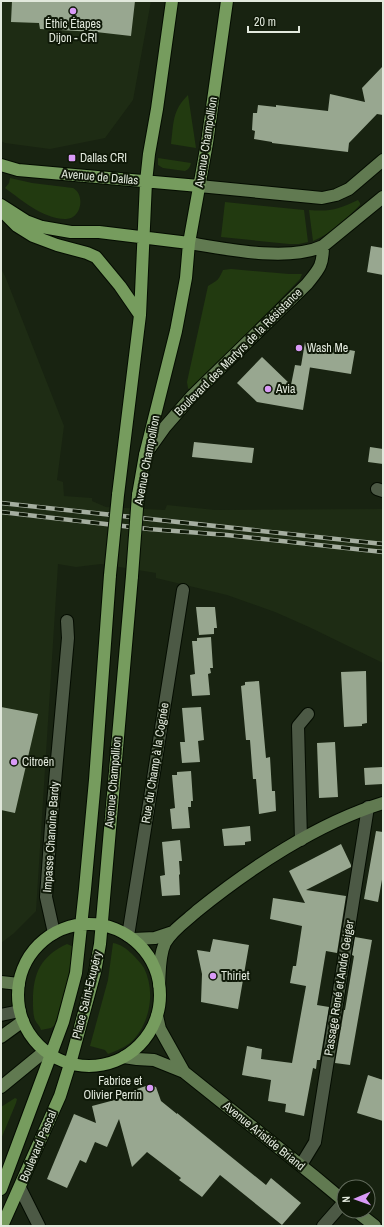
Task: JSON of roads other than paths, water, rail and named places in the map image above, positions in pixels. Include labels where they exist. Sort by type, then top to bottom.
[{"type":"main road","name":"Avenue Champollion","points":[[82,924],[110,575],[118,495],[140,315],[146,182],[172,1]]},
{"type":"main road","name":"Avenue Champollion","points":[[101,925],[138,495],[145,455],[176,331],[186,278],[189,243],[207,143],[227,1]]},
{"type":"main road","points":[[199,186],[322,198],[336,195],[349,189],[383,160]]},
{"type":"main road","name":"Avenue de Dallas","points":[[1,165],[18,170],[199,186]]},
{"type":"main road","points":[[1,205],[26,221],[56,230],[99,232],[241,251],[288,254],[312,251],[323,246],[382,199]]},
{"type":"main road","points":[[1,209],[17,226],[33,236],[96,257],[120,286],[140,315]]},
{"type":"main road","name":"Boulevard des Martyrs de la Résistance","points":[[145,455],[165,427],[192,396],[307,284],[321,264],[323,259],[323,246]]},
{"type":"main road","points":[[131,938],[150,939],[172,932],[252,869],[331,824],[383,803]]},
{"type":"main road","points":[[159,985],[157,974],[152,963],[146,953],[131,938],[116,929],[101,925],[82,924],[65,928],[54,933],[38,946],[23,969],[19,984],[18,998],[21,1016],[29,1034],[48,1053],[60,1060],[70,1064],[97,1066],[124,1058],[133,1052],[145,1039],[157,1016],[160,1002],[159,985],[162,951],[172,932]]},
{"type":"main road","name":"Place Saint-Exupéry","points":[[48,1053],[63,1022],[76,973],[82,924]]},
{"type":"main road","name":"Place Saint-Exupéry","points":[[70,1064],[95,972],[100,944],[101,925]]},
{"type":"main road","points":[[1,982],[19,984]]},
{"type":"main road","points":[[1,1037],[21,1016]]},
{"type":"main road","name":"Avenue Aristide Briand","points":[[157,1016],[160,1029],[184,1072]]},
{"type":"main road","points":[[1,1087],[48,1053]]},
{"type":"main road","name":"Boulevard Pascal","points":[[1,1189],[48,1053]]},
{"type":"main road","name":"Avenue Aristide Briand","points":[[124,1058],[154,1060],[184,1072],[301,1165],[336,1195]]},
{"type":"main road","name":"Boulevard Pascal","points":[[2,1226],[60,1096],[70,1064]]},
{"type":"main road","points":[[366,1219],[375,1226]]},
{"type":"street","name":"Rue du Champ à la Cognée","points":[[131,938],[183,590]]},
{"type":"street","name":"Impasse Chanoine Bardy","points":[[54,933],[46,897],[50,826],[68,638],[67,621]]},
{"type":"street","points":[[301,840],[298,726],[308,714]]},
{"type":"street","name":"Passage René et André Geiger","points":[[301,1165],[315,1142],[368,808]]},
{"type":"street","points":[[1,1014],[21,1016]]},
{"type":"street","points":[[20,1188],[39,1226]]},
{"type":"street","points":[[323,1226],[336,1211]]},
{"type":"railway","points":[[1,503],[383,544]]},
{"type":"railway","points":[[1,512],[149,529],[227,535],[383,552]]},
{"type":"place","name":"Éthic Étapes Dijon - CRI","points":[[73,11]]},
{"type":"place","name":"Dallas CRI","points":[[72,158]]},
{"type":"place","name":"Wash Me","points":[[299,348]]},
{"type":"place","name":"Avia","points":[[268,389]]},
{"type":"place","name":"Citroën","points":[[14,762]]},
{"type":"place","name":"Thiriet","points":[[213,976]]},
{"type":"place","name":"Fabrice et Olivier Perrin","points":[[150,1088]]}]
